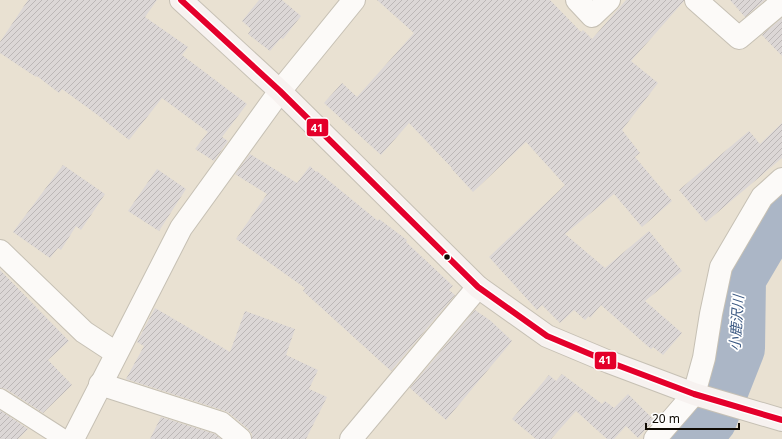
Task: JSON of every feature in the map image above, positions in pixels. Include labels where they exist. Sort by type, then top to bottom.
[{"type":"street","points":[[181,0],[280,91],[478,288],[547,336],[609,362],[694,394],[782,420]]},
{"type":"street","points":[[72,439],[181,228],[280,91],[354,0]]},
{"type":"street","points":[[577,0],[592,16],[609,0]]},
{"type":"street","points":[[696,0],[739,38],[782,2]]},
{"type":"street","points":[[655,439],[694,394],[704,358],[721,267],[762,198],[782,179]]},
{"type":"street","points":[[0,251],[84,332],[116,353]]},
{"type":"street","points":[[351,439],[478,288]]},
{"type":"street","points":[[100,384],[221,423],[240,439]]},
{"type":"lane","points":[[0,398],[64,439]]},
{"type":"building","points":[[28,0],[157,0],[145,17],[188,47],[182,55],[247,104],[222,137],[228,141],[214,161],[195,149],[208,132],[162,98],[129,140],[62,89],[59,93],[37,76],[36,77],[0,53],[0,42]]},
{"type":"building","points":[[259,0],[282,0],[301,16],[283,39],[281,38],[270,51],[248,34],[251,29],[242,21]]},
{"type":"building","points":[[377,0],[550,0],[581,32],[583,30],[592,39],[626,0],[684,0],[631,61],[658,83],[622,130],[640,153],[635,157],[672,201],[642,227],[614,194],[565,234],[605,268],[649,231],[682,271],[645,301],[682,333],[663,355],[653,347],[651,349],[601,305],[590,318],[589,316],[585,320],[574,310],[560,323],[542,305],[537,310],[489,257],[565,185],[526,142],[473,192],[409,123],[381,155],[324,103],[342,83],[357,97],[414,33]]},
{"type":"building","points":[[730,0],[765,0],[745,17]]},
{"type":"building","points":[[782,18],[782,56],[762,35]]},
{"type":"building","points":[[782,123],[782,158],[706,222],[679,190],[749,131],[760,144]]},
{"type":"building","points":[[250,154],[297,183],[310,166],[378,221],[379,219],[407,240],[406,242],[453,286],[449,290],[455,295],[391,371],[303,291],[305,288],[236,239],[267,194],[235,174]]},
{"type":"building","points":[[63,165],[105,194],[81,230],[76,226],[61,250],[58,248],[50,258],[13,232]]},
{"type":"building","points":[[157,169],[186,189],[159,231],[128,211]]},
{"type":"building","points":[[0,270],[69,341],[48,360],[72,385],[43,413],[6,389],[0,388]]},
{"type":"building","points":[[155,308],[230,352],[245,311],[295,329],[286,355],[318,370],[309,389],[327,397],[306,439],[252,439],[252,434],[248,429],[225,411],[126,379],[144,346],[137,342]]},
{"type":"building","points":[[475,310],[491,321],[512,341],[446,420],[410,388]]},
{"type":"building","points":[[562,374],[602,404],[605,401],[614,408],[628,394],[654,420],[638,438],[626,426],[614,439],[607,439],[576,411],[551,439],[536,439],[512,419],[549,375],[556,381]]},
{"type":"building","points":[[0,410],[28,429],[18,439],[0,439]]},
{"type":"building","points":[[161,417],[215,434],[221,439],[150,439]]},
{"type":"waterway","name":"小鹿沢川","points":[[689,439],[709,419],[737,348],[738,278],[777,212],[782,207]]},
{"type":"transit line","name":"41","points":[[181,0],[280,91],[478,287],[547,336],[609,362],[694,394],[782,420]]}]
